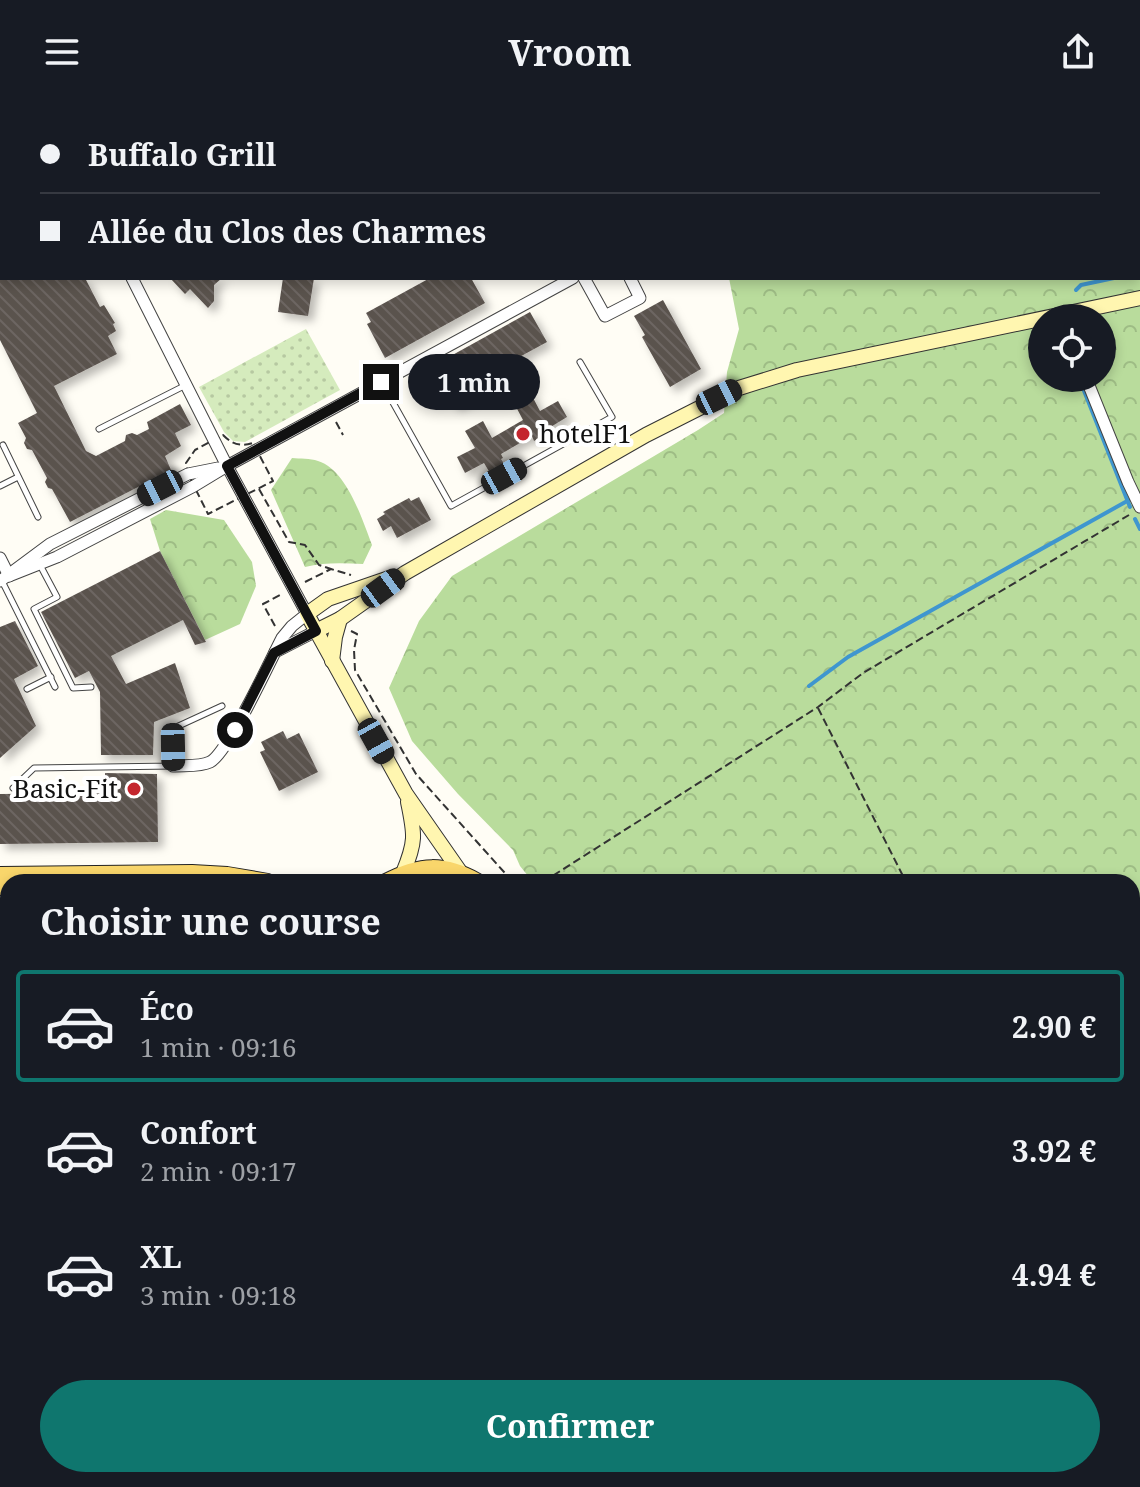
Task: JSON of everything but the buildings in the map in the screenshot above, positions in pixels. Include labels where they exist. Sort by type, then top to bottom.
[{"type":"main road","points":[[1112,304],[1140,298]]},
{"type":"main road","points":[[316,631],[340,619],[405,573],[646,435],[739,388],[797,370],[1028,322]]},
{"type":"main road","points":[[405,573],[328,599],[307,614],[406,794],[461,873]]},
{"type":"main road","points":[[332,661],[340,619]]},
{"type":"main road","points":[[403,873],[413,847],[414,832],[406,794]]},
{"type":"main road","points":[[403,873],[422,868],[442,868],[461,873]]},
{"type":"main road","points":[[96,874],[210,874]]},
{"type":"street","points":[[133,280],[227,466],[307,614],[282,638],[235,730],[217,758],[200,765],[173,766]]},
{"type":"street","points":[[4,579],[40,565],[194,486],[569,280]]},
{"type":"street","points":[[585,280],[605,316],[640,298],[631,280]]},
{"type":"street","points":[[1091,392],[1135,511]]},
{"type":"street","points":[[4,579],[50,544],[188,474],[227,466]]},
{"type":"street","points":[[0,558],[4,579]]},
{"type":"street","points":[[274,653],[316,631]]},
{"type":"lane","points":[[381,382],[451,506],[612,417],[580,362]]},
{"type":"lane","points":[[99,429],[186,385]]},
{"type":"lane","points":[[3,445],[38,517]]},
{"type":"lane","points":[[0,486],[18,477]]},
{"type":"lane","points":[[40,565],[57,597],[34,609],[73,688],[91,687]]},
{"type":"lane","points":[[4,579],[55,687]]},
{"type":"lane","points":[[27,689],[51,677]]},
{"type":"lane","points":[[13,788],[34,768],[173,766],[172,729],[222,706]]},
{"type":"path","points":[[330,410],[343,435]]},
{"type":"path","points":[[259,488],[289,542],[305,545],[319,565],[331,569]]},
{"type":"path","points":[[556,874],[818,707],[863,673],[1135,511]]},
{"type":"path","points":[[340,619],[347,629],[357,634],[355,670],[416,774],[506,874]]},
{"type":"path","points":[[818,707],[902,874]]},
{"type":"green space","points":[[729,280],[1140,280],[1140,874],[526,874],[513,850],[412,741],[389,688],[419,621],[452,576],[724,413],[727,372],[739,329]]},
{"type":"green space","points":[[306,329],[340,390],[245,442],[233,441],[224,432],[199,387]]},
{"type":"green space","points":[[292,458],[315,460],[328,466],[345,485],[372,545],[363,564],[305,567],[271,490]]},
{"type":"green space","points":[[166,510],[224,520],[252,562],[256,586],[240,624],[205,640],[160,551],[150,519]]},
{"type":"waterway","points":[[1076,290],[1081,285],[1105,280]]},
{"type":"waterway","points":[[1085,392],[1130,507]]},
{"type":"waterway","points":[[809,686],[848,657],[1129,500]]},
{"type":"waterway","points":[[1135,519],[1140,529]]},
{"type":"place","name":"hotelF1","points":[[523,434]]},
{"type":"place","name":"Basic-Fit","points":[[134,789]]},
{"type":"route","points":[[235,730],[274,653],[316,631],[227,466],[381,382]]}]
